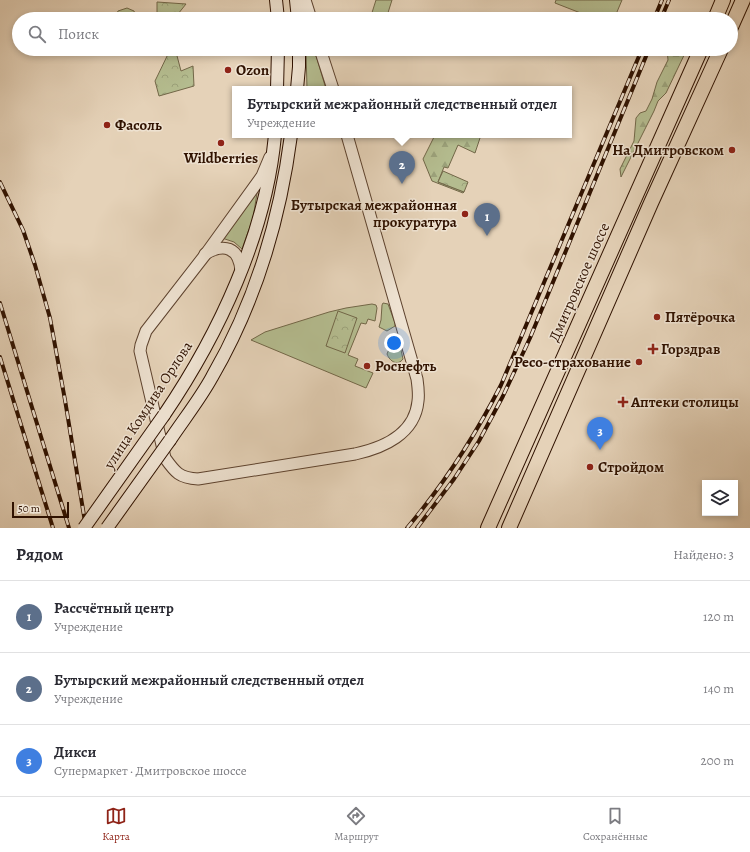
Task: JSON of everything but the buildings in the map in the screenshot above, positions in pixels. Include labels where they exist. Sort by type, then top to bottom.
[{"type":"main road","points":[[276,0],[277,12]]},
{"type":"main road","points":[[296,0],[297,12]]},
{"type":"main road","points":[[718,12],[723,0]]},
{"type":"main road","points":[[738,12],[743,0]]},
{"type":"main road","points":[[277,86],[278,56]]},
{"type":"main road","points":[[297,86],[299,56]]},
{"type":"main road","name":"Дмитровское шоссе","points":[[488,528],[698,56]]},
{"type":"main road","points":[[509,528],[648,210],[718,56]]},
{"type":"main road","points":[[107,528],[170,440],[212,377],[232,338],[248,302],[263,262],[275,222],[288,163],[291,138]]},
{"type":"main road","name":"улица Комдива Орлова","points":[[84,528],[164,415],[208,343],[241,271],[261,210],[271,167],[275,139]]},
{"type":"street","points":[[304,0],[308,12]]},
{"type":"street","points":[[322,56],[332,86]]},
{"type":"street","points":[[275,139],[269,161],[262,176],[205,255],[146,331],[141,345],[140,351],[165,458],[175,472],[186,478],[198,478],[373,450],[384,446],[395,439],[407,427],[414,414],[418,401],[417,379],[348,138]]},
{"type":"street","points":[[205,255],[213,250],[223,248],[231,250],[237,254],[241,271]]},
{"type":"green space","points":[[376,0],[392,0],[388,12],[372,12]]},
{"type":"green space","points":[[556,0],[622,0],[617,12],[578,12],[555,3]]},
{"type":"green space","points":[[157,2],[186,4],[180,12],[157,12]]},
{"type":"green space","points":[[127,8],[134,12],[118,12]]},
{"type":"green space","points":[[167,56],[177,56],[181,71],[193,66],[194,86],[159,96],[155,81]]},
{"type":"green space","points":[[306,56],[316,56],[325,86],[307,86]]},
{"type":"green space","points":[[668,56],[684,56],[666,93],[658,101],[621,177],[620,169],[634,141],[636,118],[640,113],[646,111],[652,99],[657,82],[668,60]]},
{"type":"green space","points":[[434,138],[480,138],[475,153],[458,145],[448,168],[444,167],[438,182],[464,192],[463,193],[432,181],[423,159]]},
{"type":"green space","points":[[443,171],[468,182],[464,192],[438,182]]},
{"type":"green space","points":[[258,187],[253,218],[242,249],[234,242],[222,238]]},
{"type":"green space","points":[[383,303],[388,304],[395,323],[395,326],[387,331],[379,327]]},
{"type":"green space","points":[[372,304],[376,305],[377,308],[375,321],[368,319],[366,324],[361,323],[348,355],[358,359],[355,366],[373,373],[366,388],[251,340],[265,332],[329,312]]},
{"type":"green space","points":[[338,311],[357,318],[345,353],[326,346]]},
{"type":"green space","points":[[396,336],[399,341],[403,359],[397,363],[392,361],[387,354],[394,337]]},
{"type":"railway","points":[[657,12],[662,0]]},
{"type":"railway","points":[[664,12],[669,0]]},
{"type":"railway","points":[[407,528],[434,494],[458,459],[481,423],[501,385],[639,56]]},
{"type":"railway","points":[[417,528],[454,479],[479,441],[503,396],[530,338],[646,56]]},
{"type":"railway","points":[[0,182],[23,230],[35,265],[50,318],[86,528]]},
{"type":"railway","points":[[0,303],[69,528]]},
{"type":"railway","points":[[0,357],[53,528]]},
{"type":"place","name":"Ozon","points":[[228,70]]},
{"type":"place","name":"Фасоль","points":[[107,125]]},
{"type":"place","name":"Wildberries","points":[[221,143]]},
{"type":"place","name":"На Дмитровском","points":[[732,150]]},
{"type":"place","name":"Бутырский межрайонный следственный отдел","points":[[402,184]]},
{"type":"place","name":"Бутырская межрайонная прокуратура","points":[[465,214]]},
{"type":"place","name":"Рассчётный центр","points":[[487,236]]},
{"type":"place","name":"Пятёрочка","points":[[657,317]]},
{"type":"place","name":"Горздрав","points":[[653,349]]},
{"type":"place","name":"Ресо-страхование","points":[[639,362]]},
{"type":"place","name":"Роснефть","points":[[367,366]]},
{"type":"place","name":"Аптеки столицы","points":[[623,402]]},
{"type":"place","name":"Дикси","points":[[600,450]]},
{"type":"place","name":"Стройдом","points":[[590,467]]}]
